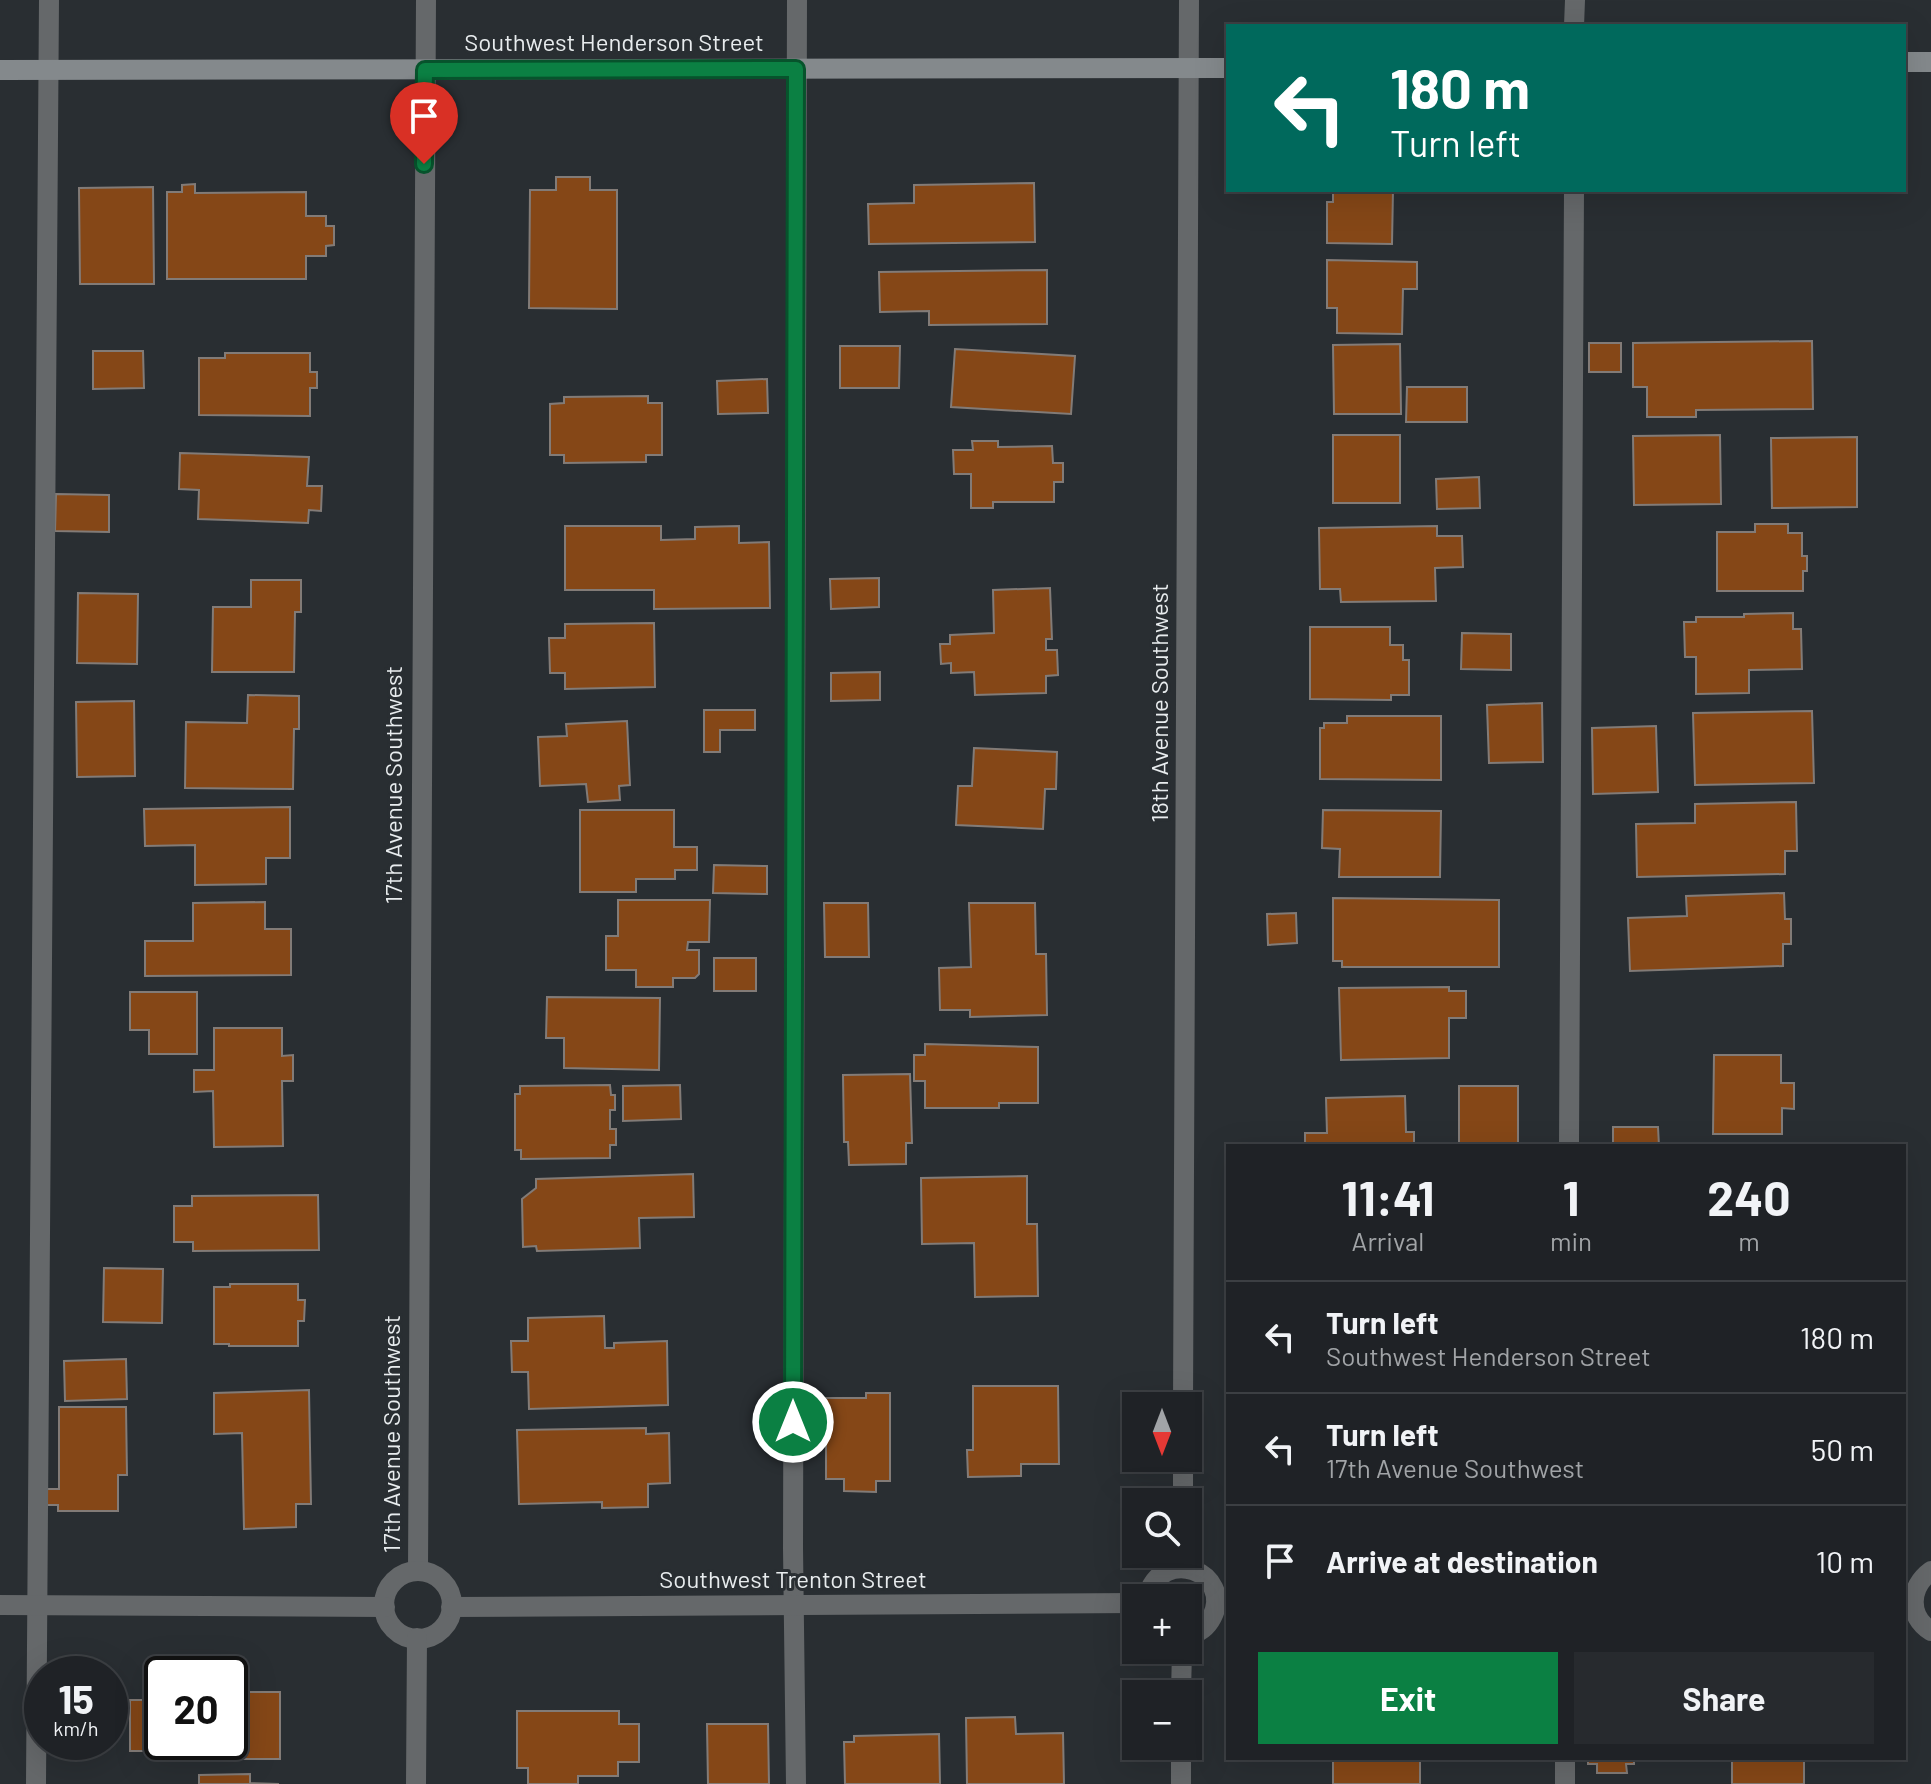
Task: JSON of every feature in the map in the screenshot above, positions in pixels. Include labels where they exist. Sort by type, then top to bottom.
[{"type":"street","points":[[36,1784],[49,0]]},
{"type":"street","name":"17th Avenue Southwest","points":[[418,1571],[426,0]]},
{"type":"street","points":[[796,1784],[793,1607],[797,0]]},
{"type":"street","name":"18th Avenue Southwest","points":[[1183,1392],[1189,0]]},
{"type":"street","points":[[1574,24],[1575,0]]},
{"type":"street","points":[[1906,62],[1931,62]]},
{"type":"street","name":"Southwest Henderson Street","points":[[0,70],[1226,68]]},
{"type":"street","points":[[1569,1144],[1574,192]]},
{"type":"street","points":[[1153,1584],[1171,1568]]},
{"type":"street","points":[[1193,1568],[1208,1579],[1222,1603],[1202,1629]]},
{"type":"street","points":[[418,1571],[434,1575],[442,1581],[448,1590],[451,1607],[448,1621],[441,1629],[431,1636],[417,1638],[398,1633],[390,1624],[385,1607],[387,1591],[393,1581],[418,1571]]},
{"type":"street","points":[[1931,1571],[1922,1577],[1909,1601],[1917,1617],[1931,1631]]},
{"type":"street","name":"Southwest Trenton Street","points":[[451,1607],[1122,1603]]},
{"type":"street","points":[[0,1605],[385,1607]]},
{"type":"street","points":[[416,1784],[417,1638]]},
{"type":"street","points":[[1181,1760],[1181,1784]]},
{"type":"street","points":[[1565,1760],[1565,1784]]},
{"type":"building","points":[[556,177],[590,177],[590,190],[617,190],[617,309],[529,308],[530,190],[556,190]]},
{"type":"building","points":[[1034,183],[1035,242],[869,244],[868,204],[914,203],[914,185]]},
{"type":"building","points":[[195,184],[195,193],[306,192],[306,216],[326,216],[326,226],[334,226],[334,245],[326,246],[326,256],[306,256],[306,279],[167,279],[167,192],[182,192],[182,185]]},
{"type":"building","points":[[153,187],[154,284],[80,284],[79,188]]},
{"type":"building","points":[[1333,192],[1393,192],[1392,244],[1327,243],[1327,202],[1333,202]]},
{"type":"building","points":[[1327,260],[1417,262],[1417,289],[1403,289],[1402,334],[1337,333],[1337,308],[1327,308]]},
{"type":"building","points":[[1047,270],[1047,324],[929,325],[929,311],[880,312],[879,272]]},
{"type":"building","points":[[1812,341],[1813,409],[1696,410],[1696,417],[1647,417],[1647,387],[1633,387],[1633,343]]},
{"type":"building","points":[[1589,343],[1621,343],[1621,372],[1589,372]]},
{"type":"building","points":[[1400,344],[1401,414],[1334,414],[1333,345]]},
{"type":"building","points":[[840,346],[900,346],[899,388],[840,388]]},
{"type":"building","points":[[955,349],[1075,356],[1071,414],[951,407]]},
{"type":"building","points":[[93,351],[143,351],[144,388],[93,389]]},
{"type":"building","points":[[225,353],[310,353],[310,372],[317,372],[317,388],[310,388],[310,416],[199,415],[199,358],[225,358]]},
{"type":"building","points":[[767,379],[768,413],[718,414],[717,381]]},
{"type":"building","points":[[1407,387],[1467,387],[1467,422],[1406,422]]},
{"type":"building","points":[[648,396],[648,403],[662,403],[662,455],[646,455],[646,462],[564,463],[564,455],[550,455],[550,404],[564,403],[564,397]]},
{"type":"building","points":[[1333,435],[1400,435],[1400,503],[1333,503]]},
{"type":"building","points":[[1720,435],[1721,504],[1634,505],[1633,436]]},
{"type":"building","points":[[1857,437],[1857,507],[1772,508],[1771,438]]},
{"type":"building","points":[[972,441],[998,441],[998,447],[1052,446],[1053,463],[1063,463],[1063,482],[1054,482],[1054,502],[993,502],[993,508],[971,508],[971,474],[954,474],[953,450],[973,450]]},
{"type":"building","points":[[180,453],[309,457],[307,486],[322,486],[321,511],[309,510],[308,523],[198,519],[199,490],[179,489]]},
{"type":"building","points":[[1479,477],[1480,508],[1437,509],[1436,479]]},
{"type":"building","points":[[56,494],[109,495],[109,532],[55,531]]},
{"type":"building","points":[[1755,524],[1788,524],[1788,533],[1802,533],[1802,556],[1807,556],[1803,591],[1717,591],[1717,532],[1755,532]]},
{"type":"building","points":[[565,526],[661,526],[661,540],[695,539],[695,527],[739,526],[739,543],[769,542],[770,608],[654,609],[654,590],[565,590]]},
{"type":"building","points":[[1437,526],[1437,536],[1462,536],[1463,567],[1435,568],[1436,601],[1341,602],[1340,589],[1320,589],[1319,528]]},
{"type":"building","points":[[879,578],[879,607],[831,609],[830,579]]},
{"type":"building","points":[[251,580],[301,580],[301,612],[295,612],[294,672],[212,672],[213,607],[251,607]]},
{"type":"building","points":[[1050,588],[1052,639],[1046,639],[1046,650],[1057,650],[1058,675],[1046,676],[1046,693],[975,695],[974,672],[951,673],[951,663],[941,664],[940,644],[950,644],[950,635],[994,633],[993,590]]},
{"type":"building","points":[[78,593],[138,594],[137,664],[77,663]]},
{"type":"building","points":[[1793,613],[1793,629],[1801,629],[1802,669],[1749,670],[1749,693],[1696,694],[1696,657],[1685,657],[1684,622],[1696,622],[1696,617]]},
{"type":"building","points":[[654,623],[655,687],[565,689],[565,673],[550,673],[549,638],[565,638],[565,624]]},
{"type":"building","points":[[1310,627],[1390,627],[1390,645],[1403,645],[1403,660],[1409,660],[1409,695],[1391,695],[1391,700],[1310,699]]},
{"type":"building","points":[[1462,633],[1511,634],[1511,670],[1461,669]]},
{"type":"building","points":[[880,672],[880,700],[831,701],[831,673]]},
{"type":"building","points":[[248,695],[299,696],[299,729],[294,729],[293,789],[185,788],[186,722],[247,723]]},
{"type":"building","points":[[134,701],[135,776],[77,777],[76,702]]},
{"type":"building","points":[[1542,703],[1543,762],[1489,763],[1487,705]]},
{"type":"building","points":[[704,710],[755,710],[755,730],[720,730],[720,752],[704,752]]},
{"type":"building","points":[[1812,711],[1814,783],[1695,785],[1693,713]]},
{"type":"building","points":[[1347,716],[1441,716],[1441,780],[1320,779],[1320,728],[1324,728],[1324,723],[1347,723]]},
{"type":"building","points":[[627,721],[630,785],[619,786],[620,800],[588,802],[586,784],[540,786],[538,737],[567,736],[566,724]]},
{"type":"building","points":[[1656,726],[1658,792],[1593,794],[1592,728]]},
{"type":"building","points":[[974,748],[1057,752],[1056,789],[1045,789],[1043,829],[956,825],[958,786],[972,786]]},
{"type":"building","points":[[1796,802],[1797,851],[1785,851],[1785,874],[1637,877],[1636,824],[1695,823],[1695,804]]},
{"type":"building","points":[[290,807],[290,858],[266,858],[266,884],[195,885],[195,845],[145,846],[144,809]]},
{"type":"building","points":[[580,810],[674,810],[674,847],[697,847],[697,870],[675,870],[675,879],[636,879],[636,892],[580,892]]},
{"type":"building","points":[[1323,810],[1441,811],[1440,877],[1339,877],[1340,849],[1322,848]]},
{"type":"building","points":[[714,865],[767,866],[767,894],[713,893]]},
{"type":"building","points":[[1784,893],[1785,919],[1791,919],[1791,944],[1783,944],[1783,966],[1630,971],[1628,918],[1687,916],[1686,896]]},
{"type":"building","points":[[1333,898],[1499,900],[1499,967],[1342,967],[1342,961],[1333,961]]},
{"type":"building","points":[[618,900],[710,900],[709,942],[688,942],[687,950],[699,950],[699,974],[695,978],[673,978],[673,987],[636,987],[636,970],[606,970],[606,936],[618,936]]},
{"type":"building","points":[[265,902],[265,929],[291,929],[291,975],[145,976],[145,941],[193,941],[193,903]]},
{"type":"building","points":[[824,903],[868,903],[869,957],[825,957]]},
{"type":"building","points":[[969,903],[1035,903],[1036,954],[1046,954],[1047,1015],[970,1017],[970,1010],[940,1010],[939,968],[971,967]]},
{"type":"building","points":[[1296,913],[1297,943],[1268,945],[1267,914]]},
{"type":"building","points":[[714,958],[756,958],[756,991],[714,991]]},
{"type":"building","points":[[1449,987],[1449,991],[1466,991],[1466,1018],[1449,1018],[1449,1058],[1341,1060],[1339,988]]},
{"type":"building","points":[[130,992],[197,992],[197,1054],[149,1054],[149,1030],[130,1030]]},
{"type":"building","points":[[547,997],[660,998],[659,1070],[564,1068],[564,1038],[546,1038]]},
{"type":"building","points":[[214,1028],[282,1028],[282,1056],[293,1055],[293,1081],[282,1081],[283,1146],[214,1147],[213,1091],[194,1092],[194,1070],[214,1070]]},
{"type":"building","points":[[925,1044],[1038,1047],[1038,1103],[999,1103],[999,1108],[925,1108],[925,1081],[914,1081],[914,1055],[925,1055]]},
{"type":"building","points":[[1714,1055],[1781,1055],[1781,1083],[1794,1083],[1794,1109],[1782,1108],[1782,1134],[1713,1134]]},
{"type":"building","points":[[910,1074],[912,1143],[906,1143],[906,1164],[849,1165],[848,1142],[844,1142],[843,1075]]},
{"type":"building","points":[[610,1085],[611,1095],[615,1095],[615,1110],[610,1110],[610,1129],[616,1129],[616,1145],[610,1145],[610,1158],[521,1159],[521,1150],[515,1150],[515,1094],[520,1094],[520,1086]]},
{"type":"building","points":[[680,1085],[681,1119],[623,1121],[623,1086]]},
{"type":"building","points":[[1459,1086],[1518,1086],[1518,1144],[1459,1144]]},
{"type":"building","points":[[1405,1096],[1406,1132],[1414,1132],[1414,1144],[1305,1144],[1305,1133],[1327,1133],[1326,1098]]},
{"type":"building","points":[[1613,1127],[1658,1127],[1659,1144],[1613,1144]]},
{"type":"building","points":[[693,1174],[694,1217],[639,1218],[640,1248],[537,1251],[536,1246],[523,1247],[522,1199],[536,1188],[536,1179]]},
{"type":"building","points":[[1027,1176],[1027,1224],[1037,1224],[1038,1296],[975,1297],[974,1243],[922,1244],[921,1178]]},
{"type":"building","points":[[318,1195],[319,1250],[193,1251],[193,1242],[174,1242],[174,1206],[192,1206],[192,1196]]},
{"type":"building","points":[[104,1268],[163,1269],[162,1323],[103,1322]]},
{"type":"building","points":[[230,1284],[298,1284],[298,1300],[305,1300],[304,1321],[298,1321],[298,1346],[214,1344],[214,1287],[230,1287]]},
{"type":"building","points":[[604,1316],[605,1348],[614,1348],[614,1343],[667,1341],[668,1405],[529,1409],[528,1372],[512,1372],[511,1341],[528,1341],[528,1318]]},
{"type":"building","points":[[126,1359],[127,1399],[65,1401],[64,1361]]},
{"type":"building","points":[[973,1386],[1058,1386],[1059,1464],[1021,1464],[1021,1476],[968,1477],[967,1450],[973,1450]]},
{"type":"building","points":[[309,1390],[311,1504],[296,1504],[296,1527],[244,1529],[242,1433],[214,1434],[214,1393]]},
{"type":"building","points":[[866,1393],[890,1393],[890,1481],[876,1481],[876,1492],[844,1491],[844,1479],[826,1479],[826,1398],[866,1398]]},
{"type":"building","points":[[59,1407],[126,1407],[127,1475],[118,1475],[118,1511],[58,1511],[58,1505],[47,1505],[46,1489],[59,1489]]},
{"type":"building","points":[[646,1428],[646,1434],[669,1433],[670,1483],[648,1484],[648,1507],[602,1508],[602,1502],[519,1504],[517,1430]]},
{"type":"building","points":[[248,1692],[280,1692],[280,1759],[248,1759]]},
{"type":"building","points":[[130,1700],[144,1700],[144,1751],[130,1751]]},
{"type":"building","points":[[517,1711],[619,1711],[619,1724],[639,1724],[639,1762],[618,1762],[618,1776],[578,1776],[578,1784],[528,1784],[528,1768],[517,1768]]},
{"type":"building","points":[[1015,1717],[1016,1734],[1063,1733],[1064,1784],[967,1784],[966,1718]]},
{"type":"building","points":[[707,1724],[768,1724],[769,1784],[708,1784]]},
{"type":"building","points":[[939,1734],[940,1784],[845,1784],[844,1742],[854,1742],[854,1736]]},
{"type":"building","points":[[1333,1760],[1420,1760],[1420,1784],[1333,1784]]},
{"type":"building","points":[[1588,1760],[1634,1760],[1634,1764],[1626,1764],[1627,1773],[1597,1773],[1597,1764],[1588,1764]]},
{"type":"building","points":[[1732,1760],[1804,1760],[1804,1784],[1732,1784]]},
{"type":"building","points":[[250,1774],[250,1783],[279,1784],[199,1784],[199,1775]]},
{"type":"route","points":[[424,164],[425,70],[796,69],[793,1422]]}]
